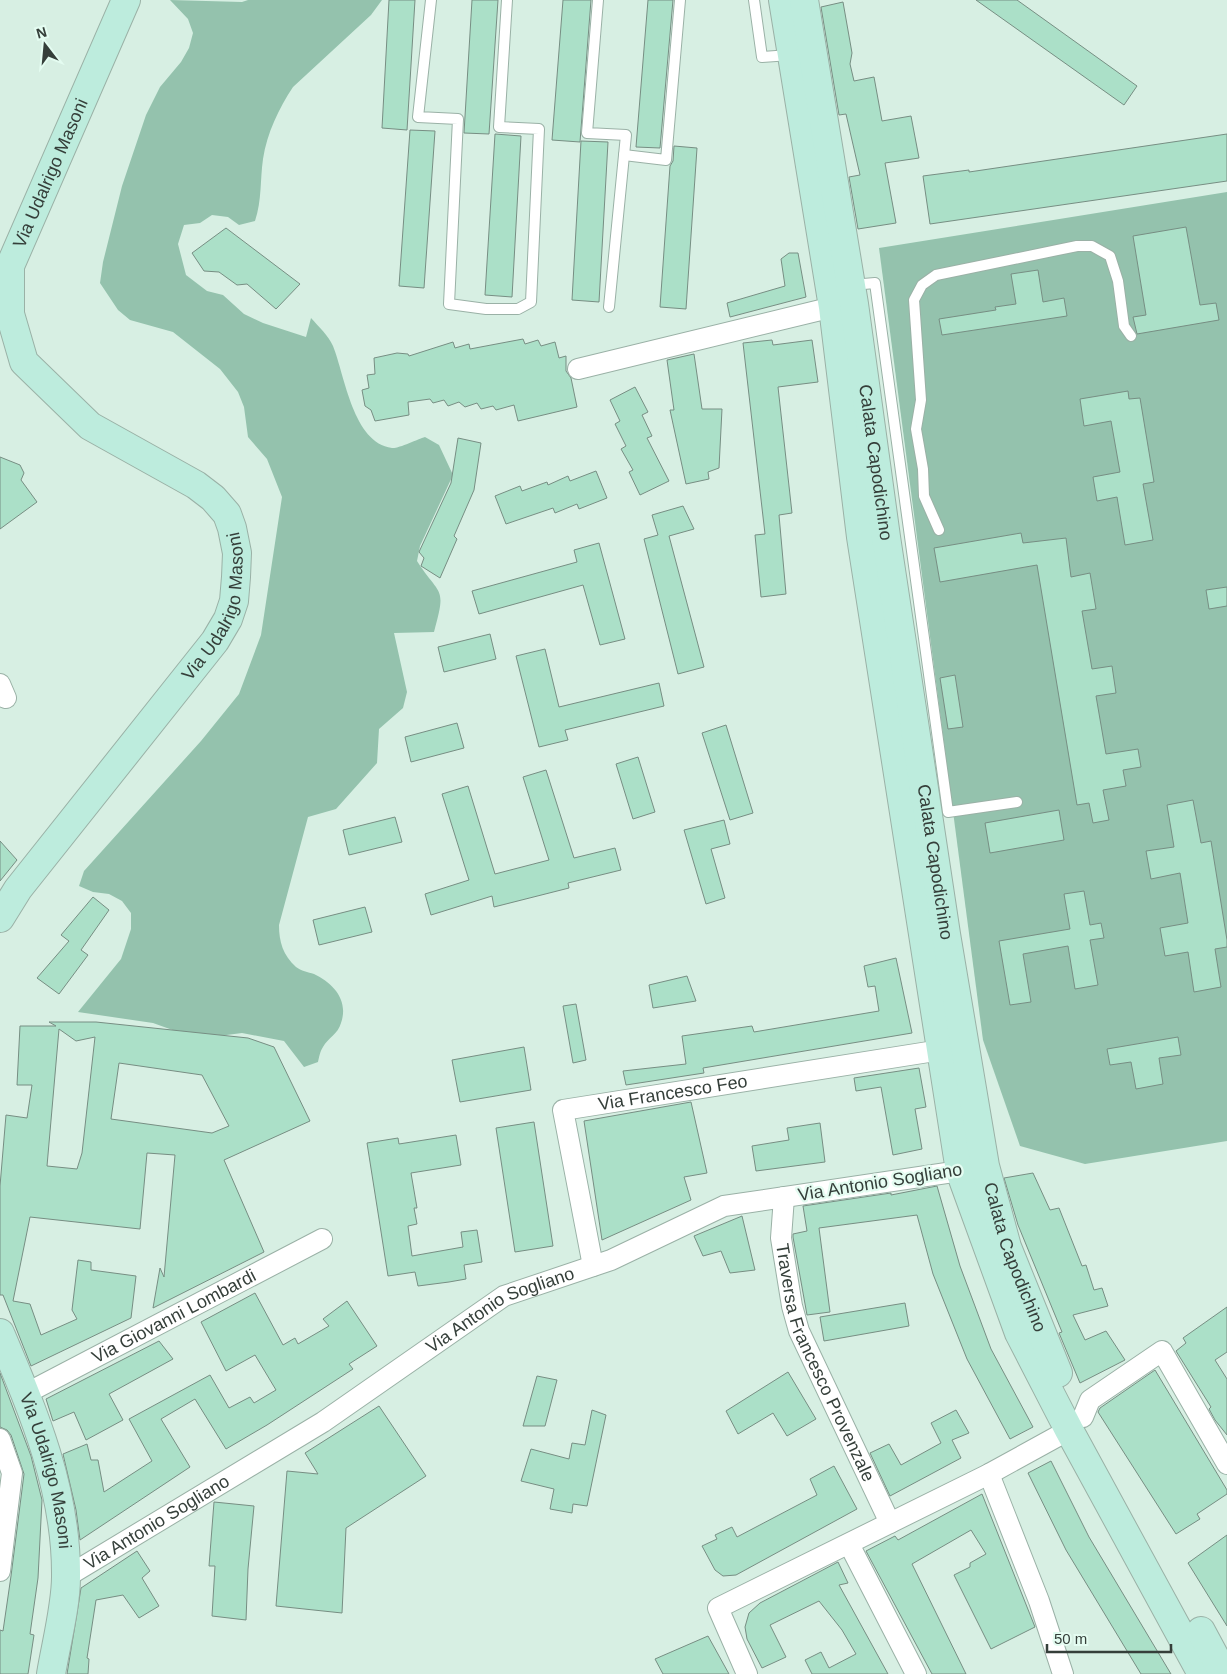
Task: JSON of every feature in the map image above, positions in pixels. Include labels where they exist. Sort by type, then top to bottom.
[{"type":"main road","name":"Via Udalrigo Masoni","points":[[0,918],[18,889],[215,641],[228,619],[234,601],[237,553],[232,528],[226,514],[213,498],[196,485],[90,426],[24,362],[10,314],[10,266],[126,0]]},
{"type":"main road","name":"Calata Capodichino","points":[[783,0],[791,54],[846,299],[861,537],[941,1050],[972,1168],[1007,1247],[1076,1424],[1202,1674]]},
{"type":"main road","name":"Calata Capodichino","points":[[804,0],[846,299],[886,537],[946,934],[972,1168]]},
{"type":"main road","name":"Via Udalrigo Masoni","points":[[0,1333],[26,1394],[49,1460],[60,1506],[66,1577],[51,1674]]},
{"type":"main road","name":"Calata Capodichino","points":[[1076,1424],[1224,1674]]},
{"type":"street","points":[[578,370],[846,299]]},
{"type":"street","points":[[0,684],[6,698],[0,696]]},
{"type":"street","name":"Via Francesco Feo","points":[[594,1266],[563,1110],[941,1050]]},
{"type":"street","name":"Via Antonio Sogliano","points":[[66,1577],[323,1422],[504,1296],[611,1260],[724,1206],[972,1168]]},
{"type":"street","name":"Traversa Francesco Provenzale","points":[[784,1197],[782,1238],[792,1306],[799,1331],[890,1523]]},
{"type":"street","name":"Via Giovanni Lombardi","points":[[26,1394],[322,1239]]},
{"type":"street","points":[[747,1674],[718,1608],[989,1474],[1076,1424],[1090,1400],[1162,1352],[1227,1464]]},
{"type":"street","points":[[0,1439],[12,1473],[0,1571]]},
{"type":"street","points":[[989,1474],[1039,1601],[1063,1674]]},
{"type":"street","points":[[849,1544],[916,1674]]},
{"type":"lane","points":[[431,0],[418,117],[458,119],[449,304],[486,309],[518,309],[531,302],[539,129],[499,127],[507,0]]},
{"type":"lane","points":[[598,0],[587,133],[626,135],[609,307]]},
{"type":"lane","points":[[624,155],[666,160],[680,0]]},
{"type":"lane","points":[[754,0],[762,57],[791,54]]},
{"type":"lane","points":[[939,530],[924,496],[923,469],[916,430],[921,400],[914,300],[922,285],[936,276],[1077,246],[1092,246],[1110,256],[1118,281],[1124,326],[1131,336]]},
{"type":"lane","points":[[846,299],[875,283],[948,812],[1017,802]]},
{"type":"green space","points":[[170,0],[242,2],[248,0],[382,0],[371,15],[293,87],[283,103],[274,121],[265,149],[259,205],[255,221],[239,225],[228,217],[212,215],[200,223],[184,225],[178,244],[186,275],[207,291],[223,295],[244,314],[263,323],[306,337],[311,318],[333,346],[352,406],[368,434],[379,443],[392,448],[425,437],[439,445],[453,475],[420,546],[417,561],[439,592],[440,606],[434,632],[394,633],[407,692],[403,708],[379,729],[377,763],[336,809],[308,817],[279,925],[281,943],[288,958],[298,968],[314,974],[333,987],[338,993],[343,1007],[340,1027],[322,1049],[318,1062],[304,1067],[284,1041],[242,1033],[211,1037],[181,1033],[153,1023],[78,1012],[121,959],[131,929],[131,913],[122,901],[109,894],[93,892],[79,886],[84,871],[201,741],[239,694],[261,635],[282,497],[267,459],[248,437],[244,407],[238,392],[220,369],[173,332],[130,320],[118,310],[100,283],[103,262],[122,186],[146,115],[160,87],[181,62],[189,48],[193,33],[188,19]]},
{"type":"green space","points":[[1227,192],[1227,1141],[1085,1164],[1020,1146],[983,1040],[879,248]]},
{"type":"building","points":[[389,0],[415,0],[407,130],[382,128]]},
{"type":"building","points":[[472,0],[498,0],[489,134],[464,133]]},
{"type":"building","points":[[563,0],[591,0],[580,142],[552,140]]},
{"type":"building","points":[[648,0],[673,0],[660,148],[636,147]]},
{"type":"building","points":[[976,0],[1017,0],[1137,86],[1124,105]]},
{"type":"building","points":[[843,2],[852,53],[850,64],[854,81],[874,77],[882,121],[911,116],[919,158],[885,163],[896,223],[858,229],[849,177],[860,175],[846,114],[839,115],[821,7]]},
{"type":"building","points":[[410,130],[435,131],[424,288],[399,286]]},
{"type":"building","points":[[495,134],[521,136],[512,297],[485,295]]},
{"type":"building","points":[[1227,134],[1227,181],[930,224],[923,176],[969,170],[969,172]]},
{"type":"building","points":[[581,141],[608,142],[599,302],[572,300]]},
{"type":"building","points":[[674,146],[697,148],[686,309],[660,307],[670,166],[673,161]]},
{"type":"building","points":[[1186,227],[1200,305],[1216,303],[1219,320],[1137,334],[1133,317],[1146,315],[1133,236]]},
{"type":"building","points":[[226,228],[300,284],[276,309],[247,284],[237,285],[219,272],[204,271],[192,253]]},
{"type":"building","points":[[789,253],[798,253],[806,297],[730,317],[727,303],[785,286],[781,259]]},
{"type":"building","points":[[1038,270],[1043,302],[1064,298],[1067,316],[942,335],[939,319],[996,310],[995,307],[1016,304],[1011,274]]},
{"type":"building","points":[[523,339],[525,344],[538,340],[541,346],[555,342],[559,358],[566,356],[566,371],[571,378],[577,407],[518,421],[514,405],[496,410],[493,406],[481,409],[477,403],[465,407],[459,402],[448,406],[444,400],[433,403],[430,399],[408,402],[409,415],[375,421],[371,410],[365,406],[362,390],[369,388],[367,375],[375,374],[374,358],[397,353],[408,354],[409,356],[453,342],[455,348],[469,344],[470,349]]},
{"type":"building","points":[[772,340],[773,345],[812,340],[818,382],[778,387],[792,513],[779,515],[786,594],[761,597],[755,535],[765,534],[743,343]]},
{"type":"building","points":[[694,354],[702,409],[722,409],[719,468],[708,472],[709,479],[686,484],[670,410],[674,410],[667,360]]},
{"type":"building","points":[[635,387],[648,412],[642,415],[652,436],[647,438],[669,481],[640,495],[629,472],[633,470],[621,449],[626,446],[615,424],[620,421],[610,400]]},
{"type":"building","points":[[1128,391],[1129,399],[1140,398],[1154,482],[1143,484],[1153,540],[1125,545],[1117,497],[1097,501],[1093,477],[1120,472],[1111,421],[1084,426],[1080,399]]},
{"type":"building","points":[[458,438],[481,443],[474,490],[454,536],[457,539],[440,578],[421,566],[424,558],[419,552],[451,483]]},
{"type":"building","points":[[0,457],[20,465],[24,473],[21,480],[37,502],[0,529]]},
{"type":"building","points":[[596,471],[607,498],[579,509],[577,504],[555,513],[553,508],[506,524],[495,496],[520,486],[522,491],[547,482],[548,485],[568,476],[570,481]]},
{"type":"building","points":[[683,506],[694,529],[669,536],[704,667],[678,674],[644,539],[658,535],[652,515]]},
{"type":"building","points":[[1021,533],[1023,543],[1066,538],[1071,577],[1090,573],[1096,609],[1082,611],[1092,669],[1112,666],[1116,693],[1096,696],[1106,754],[1138,749],[1141,767],[1123,770],[1126,786],[1103,790],[1109,820],[1093,823],[1089,803],[1077,805],[1037,565],[940,582],[934,548]]},
{"type":"building","points":[[599,543],[625,639],[600,645],[583,585],[479,614],[472,591],[577,562],[574,550]]},
{"type":"building","points":[[1227,587],[1227,606],[1209,609],[1206,590]]},
{"type":"building","points":[[490,634],[496,659],[444,672],[438,647]]},
{"type":"building","points":[[545,649],[559,707],[659,683],[664,706],[565,730],[568,740],[539,747],[516,656]]},
{"type":"building","points":[[955,675],[963,727],[948,729],[940,678]]},
{"type":"building","points":[[457,723],[464,748],[411,762],[405,737]]},
{"type":"building","points":[[726,725],[753,813],[730,820],[702,733]]},
{"type":"building","points":[[638,757],[655,812],[633,819],[616,764]]},
{"type":"building","points":[[546,770],[574,858],[615,848],[621,870],[568,883],[569,888],[494,907],[492,896],[431,915],[425,894],[469,880],[442,794],[468,786],[495,874],[549,860],[523,777]]},
{"type":"building","points":[[1193,800],[1201,843],[1211,841],[1227,940],[1227,947],[1215,949],[1221,987],[1194,992],[1188,952],[1165,956],[1160,928],[1188,923],[1180,873],[1151,879],[1146,851],[1174,847],[1167,805]]},
{"type":"building","points":[[1059,810],[1064,840],[990,853],[985,823]]},
{"type":"building","points":[[395,817],[402,842],[349,855],[343,830]]},
{"type":"building","points":[[724,820],[730,844],[711,849],[725,898],[706,904],[684,830]]},
{"type":"building","points":[[0,841],[17,860],[0,881]]},
{"type":"building","points":[[1084,891],[1090,925],[1101,923],[1104,938],[1090,940],[1098,985],[1075,989],[1068,946],[1023,954],[1031,1002],[1010,1005],[999,941],[1070,929],[1064,894]]},
{"type":"building","points":[[93,897],[109,910],[81,950],[88,955],[59,994],[37,978],[69,941],[61,935]]},
{"type":"building","points":[[365,907],[372,932],[319,945],[313,920]]},
{"type":"building","points":[[896,958],[912,1033],[703,1068],[704,1073],[626,1085],[623,1071],[686,1064],[682,1036],[752,1026],[754,1032],[879,1011],[875,986],[868,987],[864,966]]},
{"type":"building","points":[[687,976],[696,1001],[653,1008],[649,985]]},
{"type":"building","points":[[576,1004],[586,1060],[573,1063],[563,1006]]},
{"type":"building","points":[[49,1022],[96,1022],[248,1038],[274,1047],[310,1121],[224,1160],[264,1252],[153,1308],[160,1268],[164,1277],[175,1155],[147,1153],[140,1229],[30,1217],[13,1301],[30,1304],[41,1335],[77,1319],[72,1310],[78,1260],[91,1262],[91,1270],[136,1276],[131,1318],[31,1366],[3,1295],[0,1295],[0,1186],[6,1115],[27,1118],[32,1085],[17,1085],[20,1026],[56,1026]],"holes":[[[59,1029],[76,1041],[95,1037],[82,1153],[77,1169],[47,1166]],[[119,1063],[202,1075],[229,1126],[212,1133],[111,1119]]]},
{"type":"building","points":[[1178,1037],[1181,1055],[1159,1058],[1163,1084],[1136,1089],[1131,1062],[1110,1065],[1107,1049]]},
{"type":"building","points":[[524,1047],[531,1090],[460,1102],[452,1060]]},
{"type":"building","points":[[919,1068],[926,1107],[915,1109],[922,1149],[893,1155],[881,1087],[856,1091],[854,1078]]},
{"type":"building","points":[[691,1102],[707,1173],[684,1177],[691,1200],[602,1240],[584,1121]]},
{"type":"building","points":[[534,1122],[553,1246],[515,1252],[496,1128]]},
{"type":"building","points":[[820,1123],[825,1162],[756,1171],[752,1146],[789,1140],[787,1128]]},
{"type":"building","points":[[456,1135],[461,1165],[411,1173],[417,1208],[414,1208],[417,1224],[408,1226],[412,1256],[463,1247],[461,1232],[477,1230],[482,1262],[464,1265],[466,1279],[449,1282],[418,1286],[415,1272],[388,1276],[367,1143],[398,1138],[399,1144]]},
{"type":"building","points":[[1033,1173],[1050,1210],[1059,1208],[1082,1266],[1086,1265],[1094,1290],[1102,1288],[1108,1306],[1073,1315],[1085,1340],[1106,1331],[1125,1360],[1080,1383],[1059,1333],[1062,1332],[1018,1225],[1004,1178]]},
{"type":"building","points":[[937,1186],[960,1266],[991,1349],[1033,1427],[1010,1439],[967,1359],[933,1274],[917,1215],[819,1228],[830,1312],[807,1315],[793,1237],[793,1234],[807,1231],[803,1206],[891,1193],[891,1195]]},
{"type":"building","points":[[742,1216],[755,1270],[730,1273],[721,1251],[703,1256],[694,1236]]},
{"type":"building","points":[[255,1293],[283,1345],[295,1338],[298,1344],[329,1326],[323,1319],[347,1301],[377,1346],[349,1364],[353,1369],[267,1425],[226,1449],[195,1399],[161,1419],[190,1467],[80,1540],[76,1510],[63,1454],[87,1444],[91,1460],[98,1460],[104,1492],[152,1461],[129,1419],[210,1375],[229,1408],[250,1397],[254,1403],[276,1390],[255,1355],[226,1371],[201,1322]]},
{"type":"building","points":[[905,1303],[909,1326],[824,1341],[820,1317]]},
{"type":"building","points":[[1227,1307],[1227,1352],[1215,1360],[1227,1379],[1227,1435],[1215,1420],[1209,1409],[1211,1407],[1176,1351],[1186,1343],[1183,1338]]},
{"type":"building","points":[[159,1341],[173,1359],[109,1394],[123,1420],[86,1440],[74,1412],[53,1421],[46,1399]]},
{"type":"building","points":[[1155,1370],[1227,1490],[1227,1494],[1197,1514],[1200,1519],[1176,1534],[1098,1412],[1100,1408]]},
{"type":"building","points":[[788,1372],[816,1419],[787,1436],[773,1413],[738,1434],[726,1411]]},
{"type":"building","points":[[0,1373],[31,1456],[42,1500],[38,1578],[30,1634],[34,1635],[28,1674],[0,1674],[0,1630],[3,1631],[24,1474],[11,1435],[7,1430],[0,1427]]},
{"type":"building","points":[[537,1376],[557,1380],[545,1426],[523,1426]]},
{"type":"building","points":[[379,1406],[426,1476],[346,1528],[342,1613],[276,1606],[287,1471],[318,1474],[305,1453]]},
{"type":"building","points":[[592,1410],[606,1415],[587,1506],[573,1504],[572,1513],[550,1509],[554,1489],[521,1481],[531,1449],[569,1459],[572,1443],[585,1445]]},
{"type":"building","points":[[956,1410],[969,1433],[952,1440],[961,1458],[890,1496],[870,1453],[889,1444],[901,1465],[941,1443],[931,1423]]},
{"type":"building","points":[[1051,1461],[1089,1537],[1171,1674],[1141,1674],[1066,1550],[1028,1473]]},
{"type":"building","points":[[834,1466],[857,1509],[736,1575],[723,1576],[715,1570],[702,1546],[717,1539],[715,1535],[732,1527],[737,1537],[817,1495],[810,1479]]},
{"type":"building","points":[[982,1494],[1035,1627],[991,1649],[954,1575],[970,1567],[970,1563],[986,1554],[971,1530],[912,1564],[966,1674],[932,1674],[866,1551],[895,1536],[898,1540]]},
{"type":"building","points":[[214,1502],[254,1506],[248,1569],[246,1620],[212,1616],[215,1566],[209,1566]]},
{"type":"building","points":[[1227,1535],[1227,1626],[1188,1563]]},
{"type":"building","points":[[137,1551],[150,1571],[142,1578],[159,1606],[139,1618],[123,1595],[96,1600],[87,1658],[89,1659],[88,1674],[67,1674],[81,1588]]},
{"type":"building","points":[[838,1562],[848,1583],[839,1585],[888,1674],[812,1674],[805,1660],[821,1652],[829,1668],[856,1654],[842,1630],[819,1601],[770,1625],[786,1657],[762,1668],[747,1639],[745,1627],[749,1613],[760,1603]]},
{"type":"building","points":[[708,1636],[729,1674],[663,1674],[655,1659]]}]
